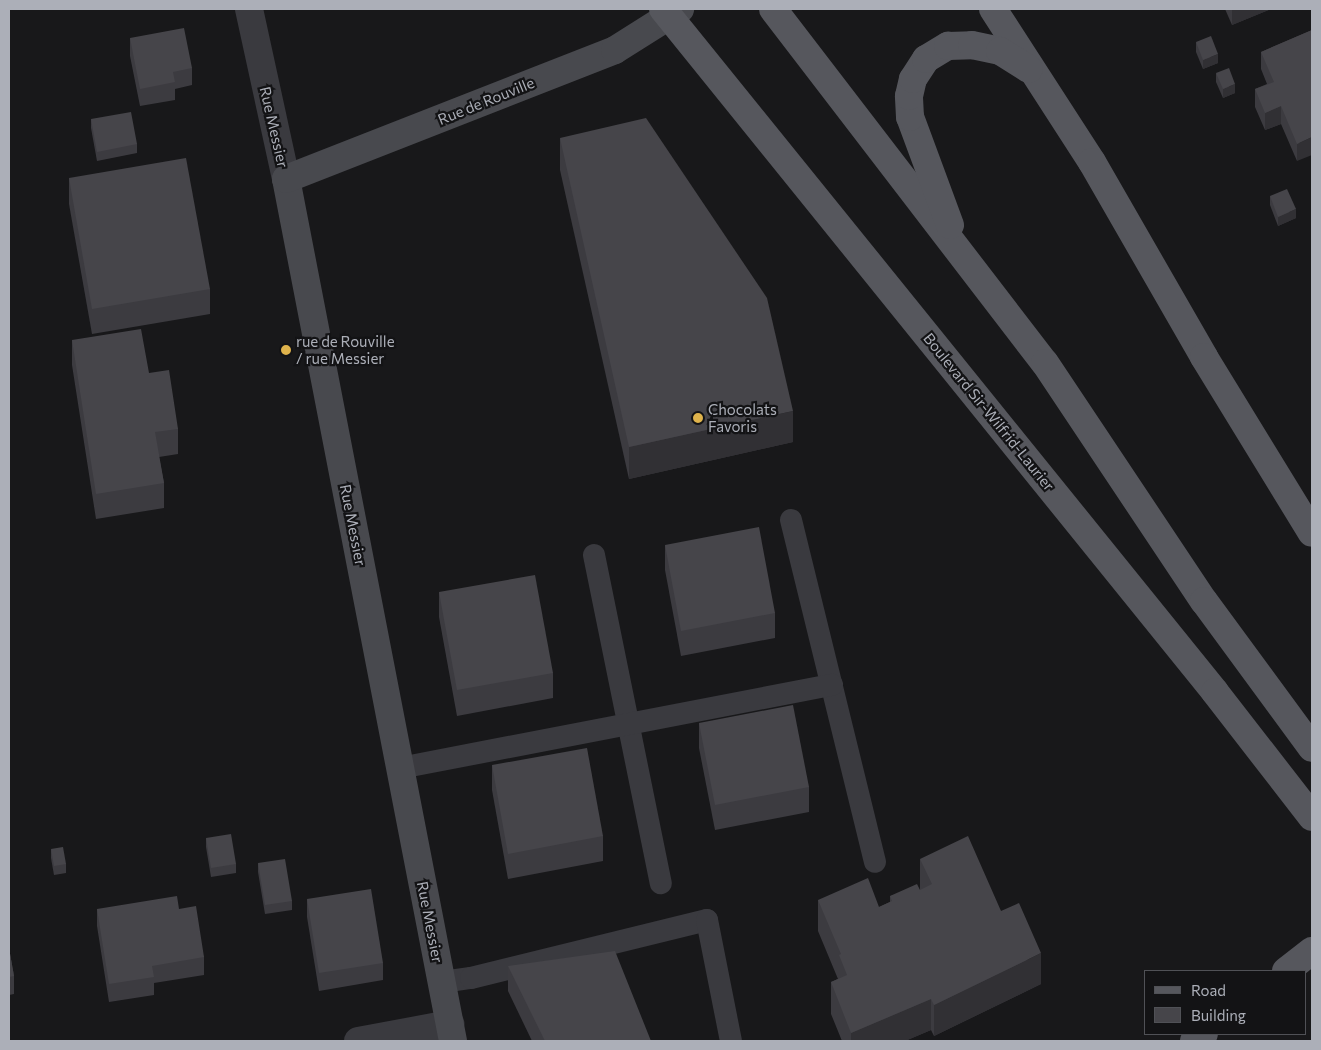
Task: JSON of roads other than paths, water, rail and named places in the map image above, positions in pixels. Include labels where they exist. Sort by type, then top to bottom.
[{"type":"main road","points":[[773,9],[1045,363],[1198,593],[1248,664],[1312,748]]},
{"type":"main road","points":[[993,9],[1092,162],[1204,358],[1312,533]]},
{"type":"main road","name":"Boulevard Sir-Wilfrid-Laurier","points":[[671,11],[1215,692],[1312,817]]},
{"type":"main road","points":[[960,250],[910,116],[909,96],[913,79],[926,59],[948,46],[972,44],[1000,51],[1035,72]]},
{"type":"main road","points":[[1287,970],[1312,951]]},
{"type":"street","name":"Rue Messier","points":[[249,9],[286,179],[452,1033]]},
{"type":"street","name":"Rue de Rouville","points":[[286,179],[615,50],[671,11]]},
{"type":"street","points":[[358,1041],[452,1033]]},
{"type":"lane","points":[[791,520],[875,862]]},
{"type":"lane","points":[[594,555],[661,883]]},
{"type":"lane","points":[[400,768],[832,685]]},
{"type":"lane","points":[[442,982],[471,978],[707,920],[731,1041]]},
{"type":"place","name":"rue de Rouville / rue Messier","points":[[286,350]]},
{"type":"place","name":"Chocolats Favoris","points":[[698,418]]}]
